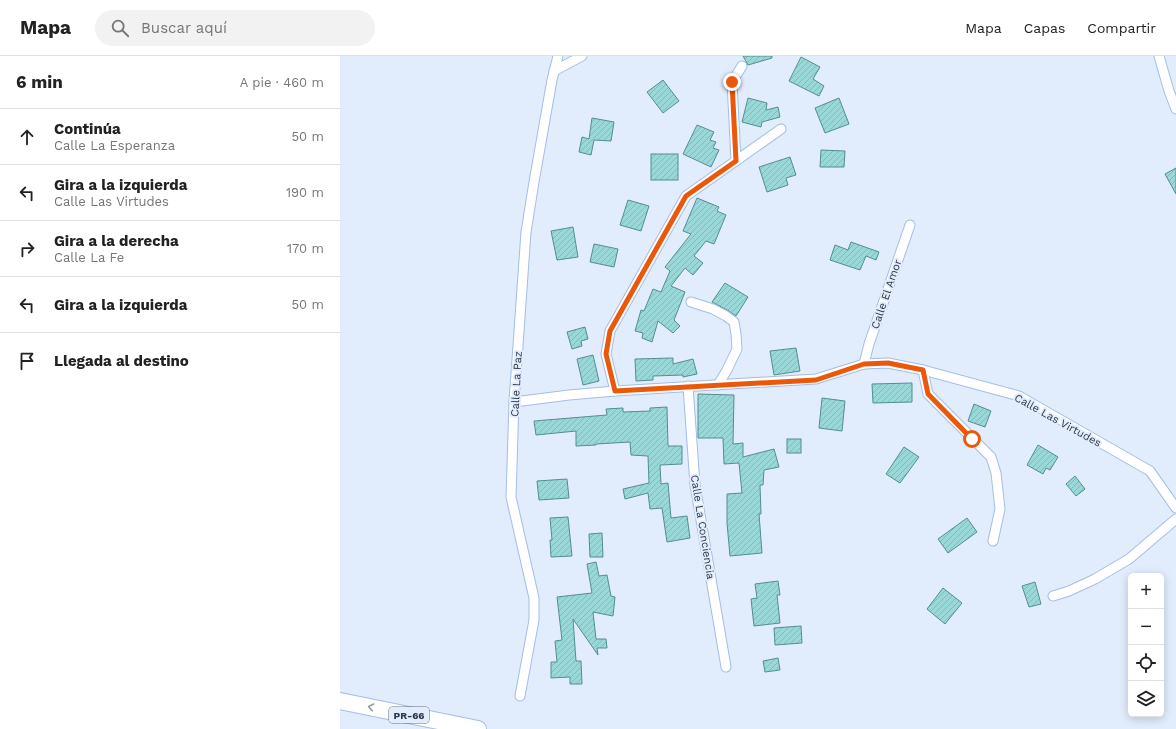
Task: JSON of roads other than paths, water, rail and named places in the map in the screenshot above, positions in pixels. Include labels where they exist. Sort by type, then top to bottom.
[{"type":"highway","name":"PR-66","points":[[340,701],[478,729]]},
{"type":"street","name":"Calle La Paz","points":[[520,696],[534,620],[534,598],[511,497],[514,402],[526,232],[554,71],[558,56]]},
{"type":"street","points":[[554,71],[582,56]]},
{"type":"street","points":[[1159,56],[1176,109]]},
{"type":"street","points":[[736,161],[732,82],[742,66]]},
{"type":"street","points":[[615,391],[606,354],[610,331],[686,196],[781,129]]},
{"type":"street","name":"Calle El Amor","points":[[864,364],[868,344],[910,225]]},
{"type":"street","points":[[691,302],[713,309],[734,322],[737,349],[718,385]]},
{"type":"street","name":"Calle Las Virtudes","points":[[514,402],[615,391],[816,380],[864,364],[888,363],[923,370],[1019,396],[1150,471],[1176,508]]},
{"type":"street","points":[[923,370],[928,394],[991,457],[996,473],[1000,509],[993,541]]},
{"type":"street","name":"Calle La Conciencia","points":[[688,386],[695,486],[726,667]]},
{"type":"street","points":[[1053,596],[1069,591],[1095,579],[1129,559],[1176,519]]}]
